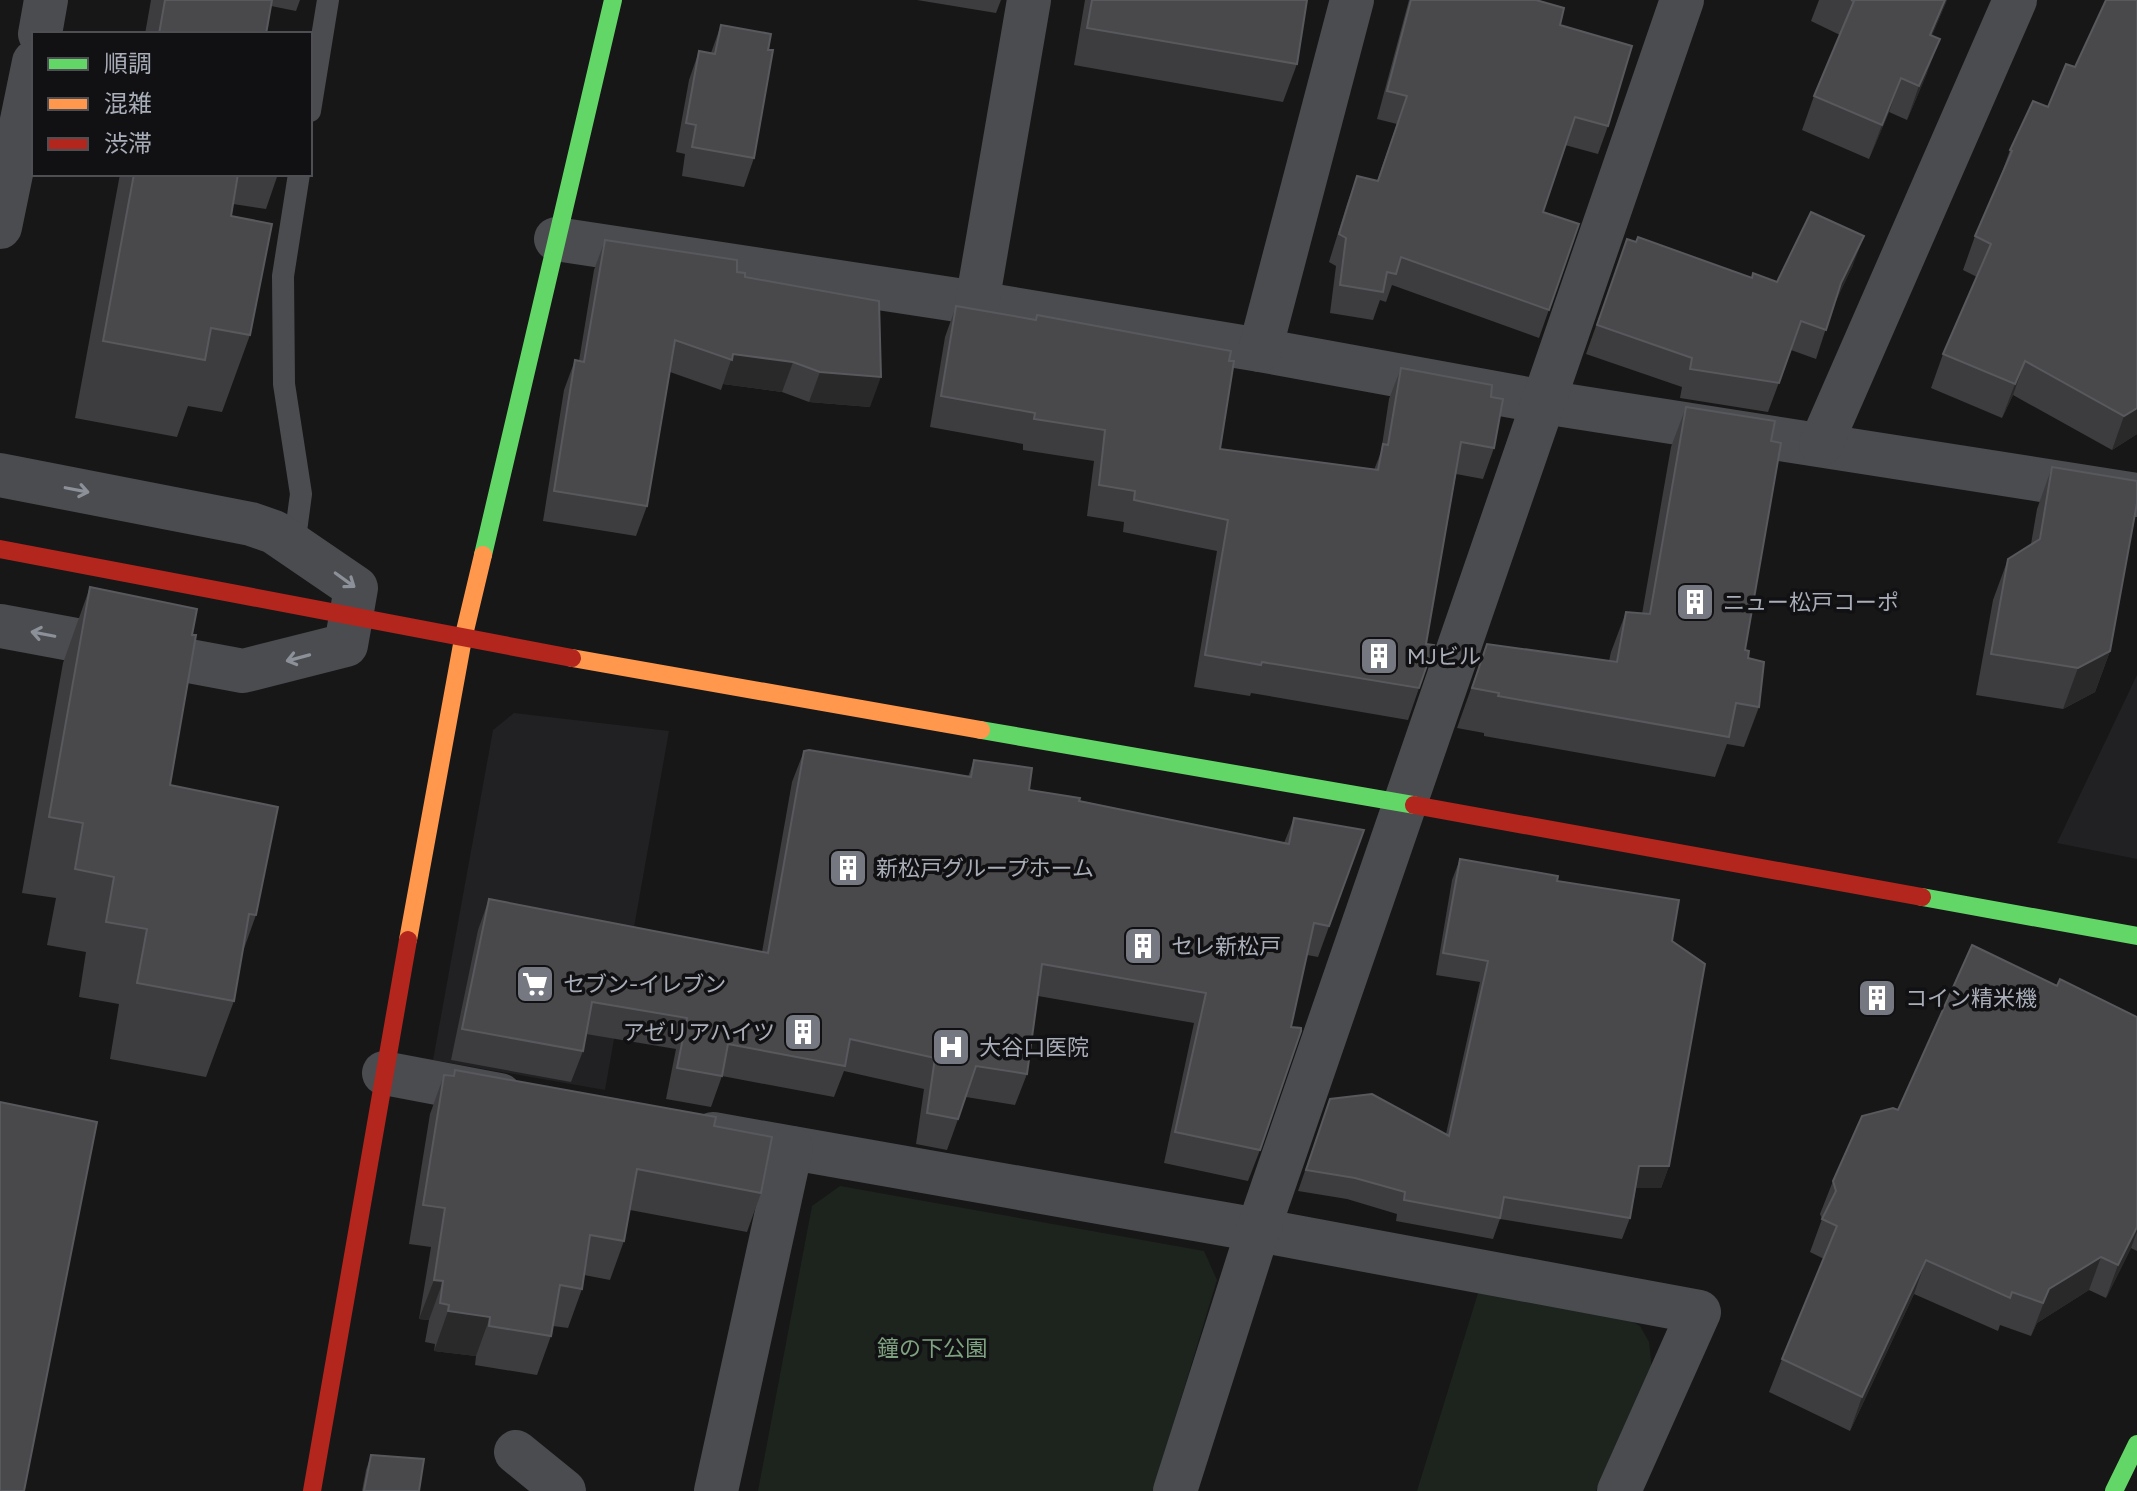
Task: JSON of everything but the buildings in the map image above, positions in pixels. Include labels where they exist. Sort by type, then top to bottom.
[{"type":"street","points":[[40,32],[46,0]]},
{"type":"street","points":[[312,1491],[463,639],[613,0]]},
{"type":"street","points":[[977,303],[1029,0]]},
{"type":"street","points":[[1260,350],[1352,0]]},
{"type":"street","points":[[1175,1491],[1258,1230],[1682,0]]},
{"type":"street","points":[[1821,444],[2015,0]]},
{"type":"street","points":[[0,227],[32,72]]},
{"type":"street","points":[[556,239],[977,303],[1544,402],[2137,495]]},
{"type":"street","points":[[0,475],[251,524],[274,532],[356,588],[346,645],[243,671],[0,626]]},
{"type":"street","points":[[0,549],[463,639],[2137,936]]},
{"type":"street","points":[[384,1073],[543,1103]]},
{"type":"street","points":[[667,1125],[1699,1312],[1619,1491]]},
{"type":"street","points":[[716,1491],[791,1148]]},
{"type":"street","points":[[2114,1491],[2137,1444]]},
{"type":"street","points":[[516,1452],[564,1491]]},
{"type":"lane","points":[[312,99],[328,0]]},
{"type":"lane","points":[[294,546],[301,494],[284,384],[283,276],[299,176]]},
{"type":"shaded area","points":[[2137,675],[2137,859],[2057,843]]},
{"type":"shaded area","points":[[514,713],[669,731],[605,1090],[433,1060],[493,730]]},
{"type":"green space","name":"鐘の下公園","points":[[840,1186],[1204,1251],[1217,1280],[1153,1491],[758,1491],[812,1206]]},
{"type":"green space","points":[[1479,1290],[1621,1315],[1640,1326],[1649,1342],[1652,1370],[1596,1491],[1417,1491]]},
{"type":"traffic: fast","points":[[483,555],[613,0]]},
{"type":"traffic: fast","points":[[981,730],[1414,805]]},
{"type":"traffic: fast","points":[[1922,897],[2137,936]]},
{"type":"traffic: fast","points":[[2114,1491],[2137,1444]]},
{"type":"traffic: slow","points":[[408,940],[463,639],[483,555]]},
{"type":"traffic: slow","points":[[572,658],[981,730]]},
{"type":"traffic: jam","points":[[0,549],[572,658]]},
{"type":"traffic: jam","points":[[1414,805],[1922,897]]},
{"type":"traffic: jam","points":[[312,1491],[408,940]]},
{"type":"place","name":"ニュー松戸コーポ","points":[[1695,602]]},
{"type":"place","name":"MJビル","points":[[1379,656]]},
{"type":"place","name":"新松戸グループホーム","points":[[848,868]]},
{"type":"place","name":"セレ新松戸","points":[[1143,946]]},
{"type":"place","name":"セブン-イレブン","points":[[535,984]]},
{"type":"place","name":"コイン精米機","points":[[1877,998]]},
{"type":"place","name":"アゼリアハイツ","points":[[803,1032]]},
{"type":"place","name":"大谷口医院","points":[[951,1047]]}]
